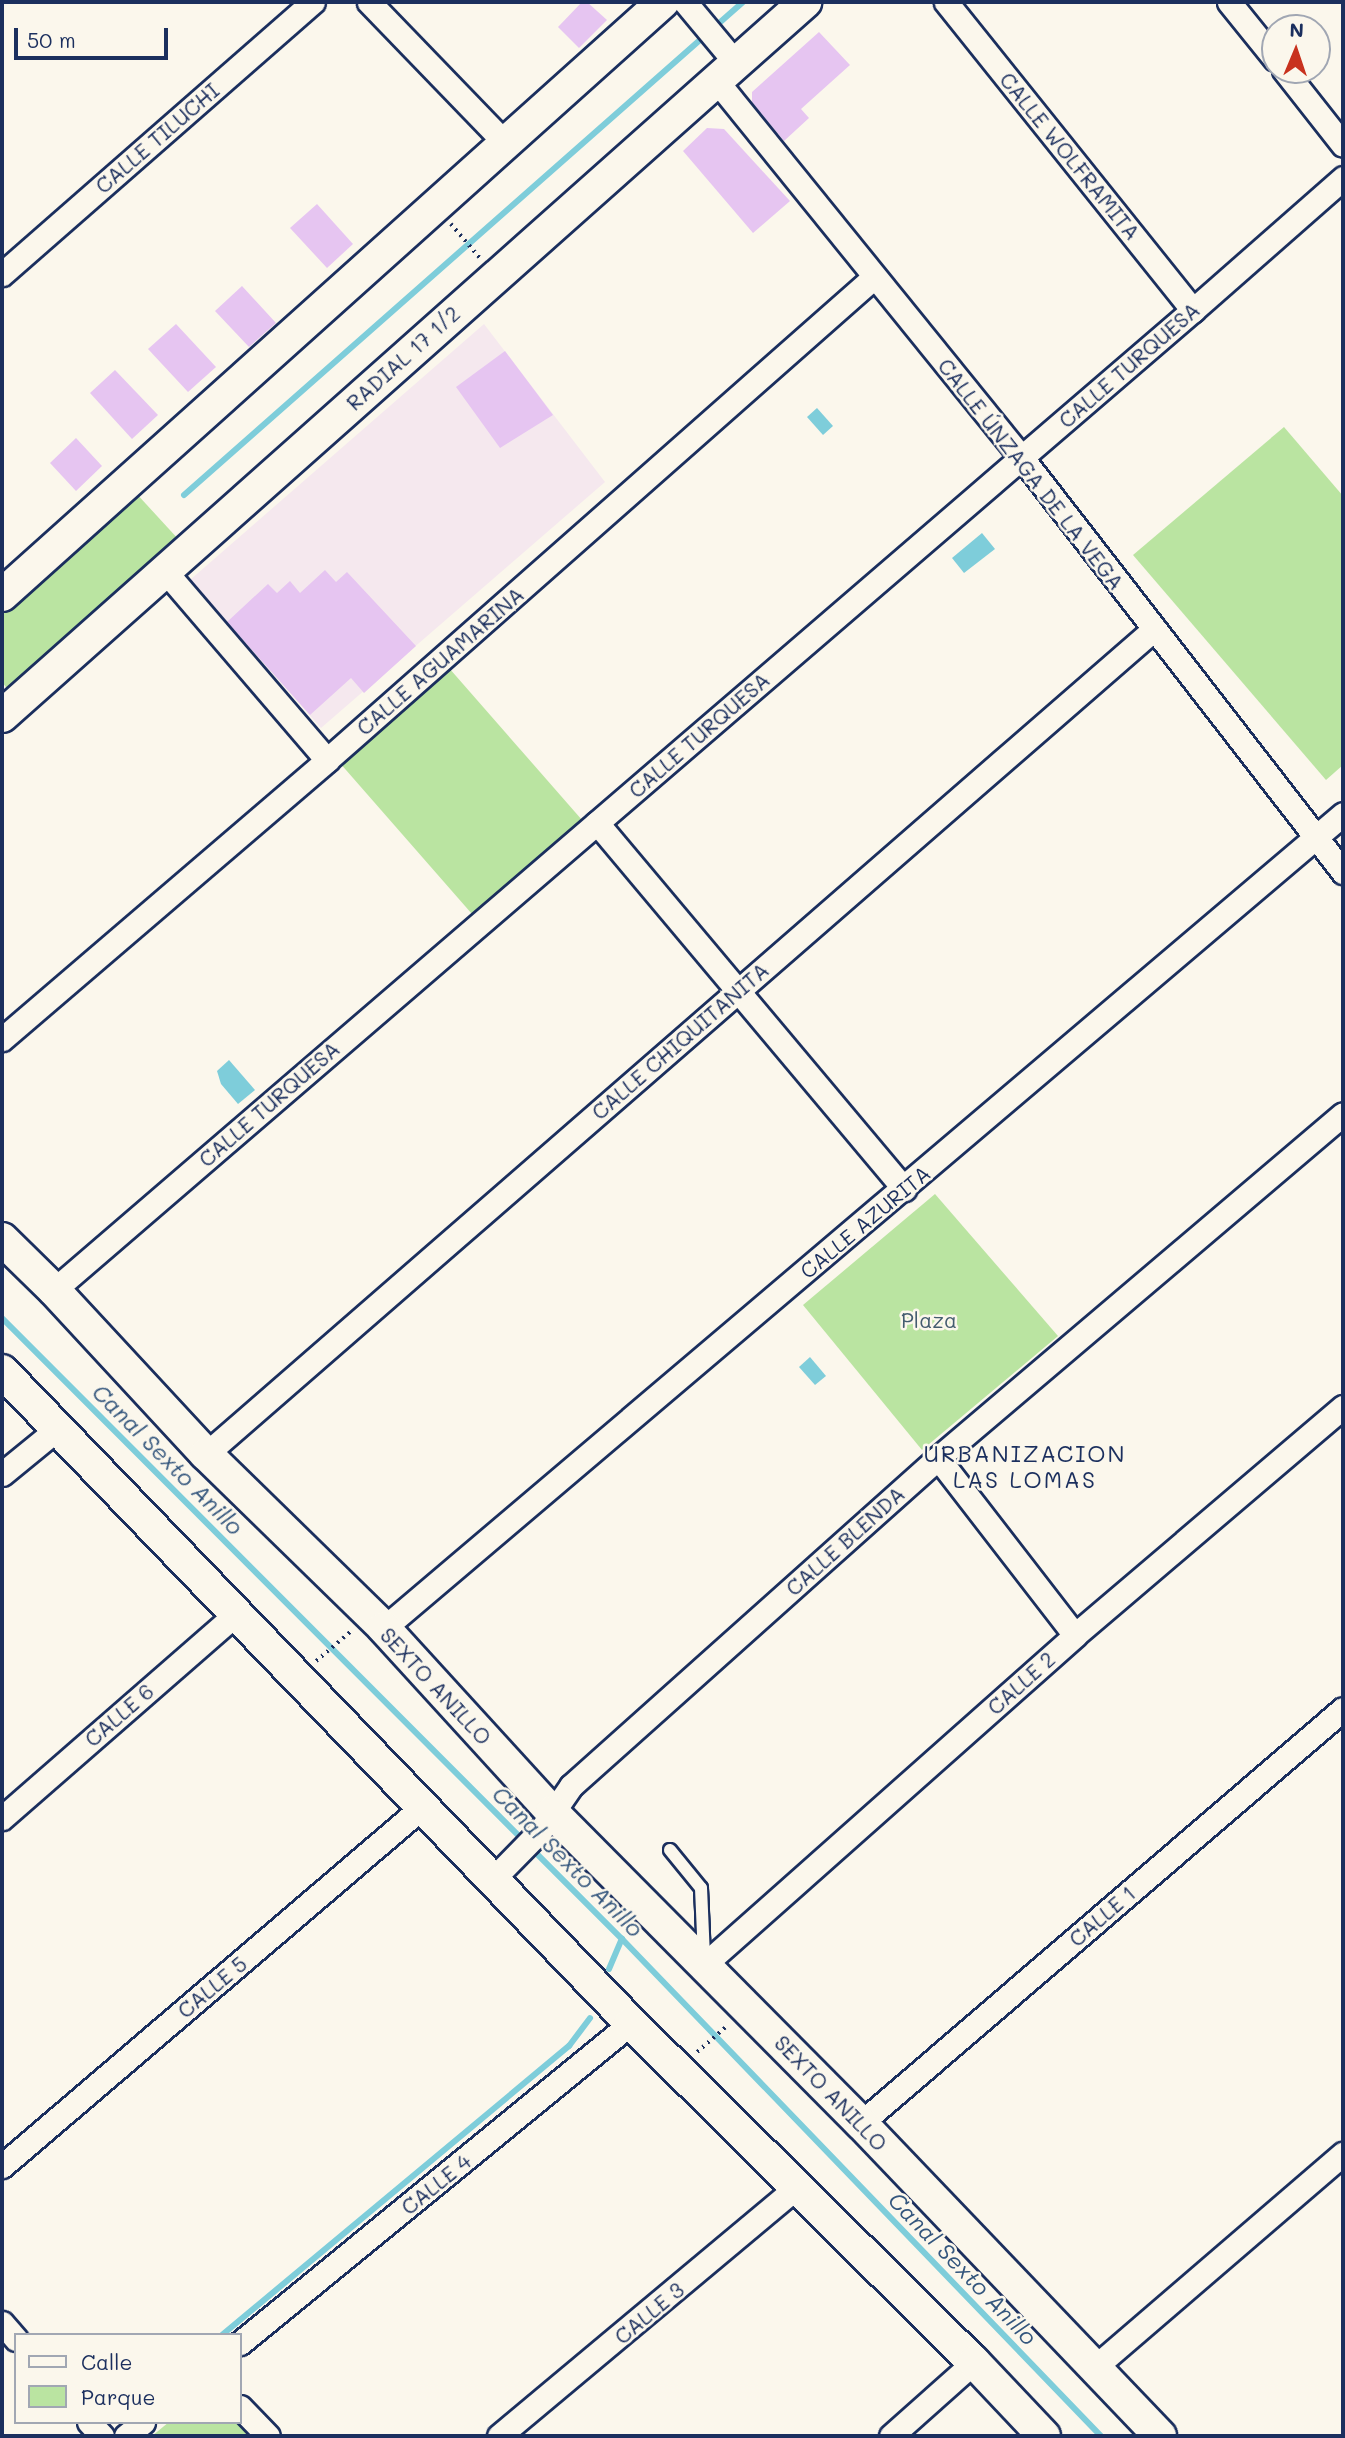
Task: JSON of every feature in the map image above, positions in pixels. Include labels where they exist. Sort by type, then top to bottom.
[{"type":"main road","points":[[7,581],[506,144],[678,2]]},
{"type":"main road","name":"RADIAL 17 1/2","points":[[2,716],[725,64],[805,2]]},
{"type":"main road","name":"SEXTO ANILLO","points":[[2,1240],[54,1290],[546,1821],[705,1964],[1160,2436]]},
{"type":"main road","points":[[2,1371],[237,1613],[421,1808],[501,1871],[631,2023],[974,2362],[1044,2436]]},
{"type":"street","name":"CALLE TILUCHI","points":[[2,274],[313,2]]},
{"type":"street","points":[[369,2],[506,144]]},
{"type":"street","name":"CALLE ÚNZAGA DE LA VEGA","points":[[678,2],[725,64],[874,277],[1021,458],[1343,872]]},
{"type":"street","name":"CALLE WOLFRAMITA","points":[[946,2],[1193,310]]},
{"type":"street","points":[[1229,2],[1261,42]]},
{"type":"street","points":[[1295,84],[1343,145]]},
{"type":"street","name":"CALLE TURQUESA","points":[[54,1290],[1343,178]]},
{"type":"street","name":"CALLE AGUAMARINA","points":[[2,1039],[327,760],[874,277]]},
{"type":"street","points":[[164,571],[327,760]]},
{"type":"street","name":"CALLE CHIQUITANITA","points":[[206,1454],[1154,629]]},
{"type":"street","name":"CALLE AZURITA","points":[[369,1628],[904,1189],[1343,814]]},
{"type":"street","points":[[597,822],[904,1189]]},
{"type":"street","name":"CALLE BLENDA","points":[[501,1871],[546,1821],[571,1786],[938,1458],[1343,1114]]},
{"type":"street","name":"CALLE 2","points":[[705,1964],[1075,1635],[1343,1407]]},
{"type":"street","points":[[2,1474],[57,1429]]},
{"type":"street","points":[[938,1458],[1075,1635]]},
{"type":"street","name":"CALLE 6","points":[[2,1818],[237,1613]]},
{"type":"street","name":"CALLE 1","points":[[861,2123],[1343,1709]]},
{"type":"street","name":"CALLE 5","points":[[2,2166],[421,1808]]},
{"type":"street","name":"CALLE 4","points":[[242,2341],[631,2023]]},
{"type":"street","points":[[1095,2367],[1343,2154]]},
{"type":"street","name":"CALLE 3","points":[[499,2436],[797,2187]]},
{"type":"street","points":[[2,2323],[14,2337]]},
{"type":"street","points":[[891,2436],[974,2362]]},
{"type":"street","points":[[242,2409],[268,2436]]},
{"type":"street","points":[[126,2436],[141,2424]]},
{"type":"lane","points":[[670,1850],[701,1888],[705,1964]]},
{"type":"path","points":[[462,237],[474,251]]},
{"type":"path","points":[[316,1662],[369,1628]]},
{"type":"path","points":[[688,2060],[732,2021]]},
{"type":"shaded area","points":[[484,324],[605,482],[321,728],[190,580]]},
{"type":"green space","points":[[1284,427],[1343,496],[1343,765],[1326,780],[1133,555]]},
{"type":"green space","points":[[135,492],[180,541],[9,691],[2,682],[2,611]]},
{"type":"green space","points":[[449,668],[582,820],[472,914],[339,762]]},
{"type":"green space","name":"Plaza","points":[[935,1194],[1058,1336],[922,1450],[803,1305]]},
{"type":"green space","points":[[167,2424],[242,2424],[255,2436],[152,2436]]},
{"type":"water","points":[[817,408],[833,426],[823,435],[807,417]]},
{"type":"water","points":[[982,533],[995,549],[964,573],[952,558]]},
{"type":"water","points":[[229,1060],[255,1090],[238,1104],[221,1084],[217,1071]]},
{"type":"water","points":[[810,1357],[826,1376],[815,1385],[799,1367]]},
{"type":"building","points":[[582,2],[587,2],[607,20],[579,48],[558,27]]},
{"type":"building","points":[[819,32],[850,65],[801,109],[809,118],[784,141],[752,102],[752,92]]},
{"type":"building","points":[[707,128],[724,129],[790,201],[753,233],[683,151]]},
{"type":"building","points":[[317,204],[353,244],[327,268],[290,228]]},
{"type":"building","points":[[242,286],[276,323],[249,347],[215,311]]},
{"type":"building","points":[[176,324],[216,367],[188,392],[148,349]]},
{"type":"building","points":[[505,351],[553,415],[500,448],[456,387]]},
{"type":"building","points":[[115,370],[158,415],[132,439],[90,393]]},
{"type":"building","points":[[76,438],[102,466],[76,491],[50,463]]},
{"type":"building","points":[[325,570],[336,582],[347,572],[416,646],[364,693],[351,678],[310,715],[227,622],[268,584],[277,593],[290,581],[300,593]]},
{"type":"waterway","points":[[184,495],[743,2]]},
{"type":"waterway","name":"Canal Sexto Anillo","points":[[2,1318],[622,1939],[1101,2436]]},
{"type":"waterway","points":[[609,1969],[622,1939]]},
{"type":"waterway","points":[[224,2333],[569,2046],[590,2018]]},
{"type":"district","name":"URBANIZACION LAS LOMAS","points":[[1025,1466]]}]
